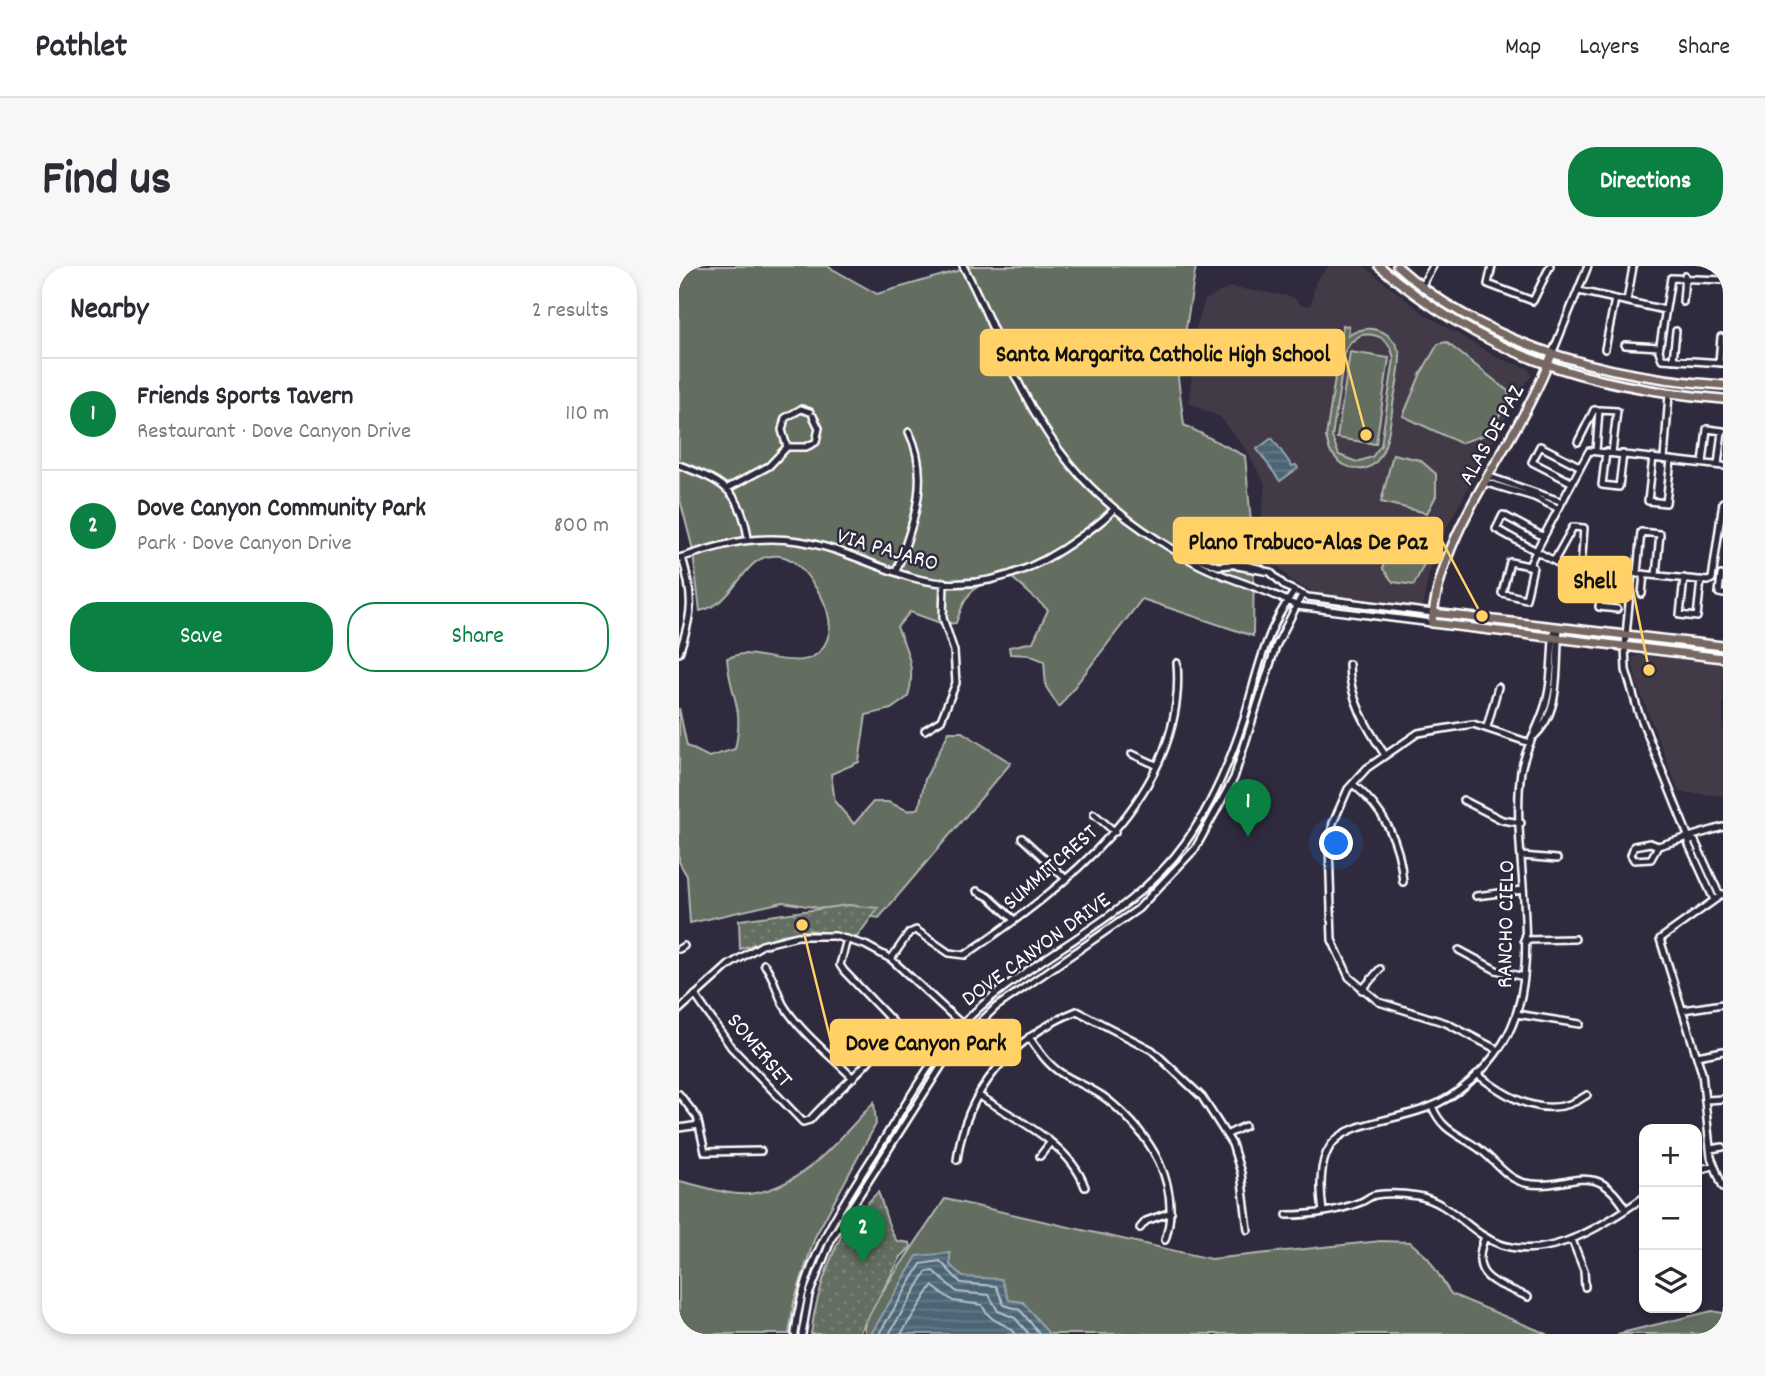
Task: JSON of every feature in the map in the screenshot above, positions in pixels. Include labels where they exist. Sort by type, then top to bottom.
[{"type":"main road","points":[[1379,266],[1429,305],[1473,332],[1548,364],[1612,385],[1669,395],[1723,399]]},
{"type":"main road","points":[[1397,266],[1484,325],[1552,354],[1631,376],[1723,385]]},
{"type":"main road","name":"ALAS DE PAZ","points":[[1432,623],[1446,565],[1485,479],[1537,389],[1552,354]]},
{"type":"main road","points":[[1433,613],[1723,646]]},
{"type":"main road","points":[[1432,623],[1723,658]]},
{"type":"street","points":[[963,266],[1039,423],[1075,473],[1113,510],[1193,562],[1297,606],[1432,623]]},
{"type":"street","points":[[1422,285],[1433,266]]},
{"type":"street","points":[[1492,266],[1488,284],[1533,301],[1551,266]]},
{"type":"street","name":"ALAS DE PAZ","points":[[1552,354],[1588,266]]},
{"type":"street","points":[[1627,301],[1633,267]]},
{"type":"street","points":[[1721,337],[1721,363],[1661,359],[1659,347],[1669,281],[1674,276],[1723,279]]},
{"type":"street","points":[[1683,302],[1685,276]]},
{"type":"street","points":[[1579,291],[1665,310]]},
{"type":"street","points":[[1605,349],[1615,299]]},
{"type":"street","points":[[1673,360],[1677,331]]},
{"type":"street","points":[[1625,345],[1659,347]]},
{"type":"street","points":[[1664,459],[1669,395]]},
{"type":"street","points":[[728,488],[769,466],[787,447],[806,447],[816,442],[818,428],[812,414],[801,409],[785,418],[782,430],[787,447]]},
{"type":"street","points":[[1578,442],[1594,410],[1617,411],[1602,485],[1619,487],[1623,454]]},
{"type":"street","points":[[1596,452],[1599,410]]},
{"type":"street","points":[[1529,566],[1560,501],[1589,451],[1721,465],[1723,431],[1707,429],[1703,463]]},
{"type":"street","points":[[896,572],[920,490],[919,450],[909,432]]},
{"type":"street","points":[[1571,482],[1532,462],[1540,446],[1579,466]]},
{"type":"street","points":[[1653,457],[1648,500],[1666,503],[1671,460]]},
{"type":"street","points":[[679,465],[705,474],[728,488],[743,513],[748,538]]},
{"type":"street","points":[[1485,479],[1560,501]]},
{"type":"street","points":[[1485,479],[1557,508]]},
{"type":"street","points":[[1542,536],[1503,515],[1496,529],[1554,561],[1581,568],[1711,580],[1723,502]]},
{"type":"street","name":"VIA PAJARO","points":[[681,558],[748,538],[801,541],[896,572],[943,582],[986,581],[1025,570],[1053,556],[1113,510]]},
{"type":"street","points":[[1554,561],[1573,527],[1584,528],[1581,568]]},
{"type":"street","points":[[1656,575],[1660,534],[1641,532],[1625,646],[1630,688],[1689,838],[1695,841],[1706,877],[1719,897],[1660,939],[1697,1056],[1706,1100],[1713,1166],[1723,1187]]},
{"type":"street","points":[[1182,553],[1218,566],[1264,570],[1294,592],[1326,601],[1433,613]]},
{"type":"street","points":[[679,653],[690,620],[692,600],[681,558]]},
{"type":"street","points":[[1510,562],[1529,566],[1533,567],[1525,599],[1502,593],[1510,562]]},
{"type":"street","points":[[1603,569],[1598,607],[1617,609]]},
{"type":"street","points":[[1637,573],[1642,594]]},
{"type":"street","points":[[1713,573],[1722,575],[1719,593],[1723,594]]},
{"type":"street","points":[[1684,578],[1680,615],[1697,617],[1701,580]]},
{"type":"street","points":[[925,730],[941,720],[956,683],[954,651],[943,618],[943,582]]},
{"type":"street","name":"DOVE CANYON DRIVE","points":[[792,1334],[810,1265],[831,1222],[920,1079],[962,1023],[993,996],[1144,889],[1190,836],[1221,780],[1244,717],[1266,643],[1294,592]]},
{"type":"street","name":"DOVE CANYON DRIVE","points":[[803,1334],[809,1295],[832,1238],[928,1083],[969,1030],[996,1007],[1073,956],[1146,902],[1195,849],[1234,778],[1276,646],[1301,595]]},
{"type":"street","name":"RANCHO CIELO","points":[[1547,712],[1556,628]]},
{"type":"street","name":"RANCHO CIELO","points":[[1324,1212],[1320,1172],[1334,1141],[1353,1127],[1432,1106],[1454,1094],[1477,1074],[1498,1050],[1516,1014],[1524,977],[1521,771],[1531,740],[1555,696],[1555,639]]},
{"type":"street","name":"SUMMITCREST","points":[[891,959],[909,933],[916,930],[958,956],[965,955],[1066,879],[1115,832],[1156,765],[1174,708],[1179,679],[1177,663]]},
{"type":"street","points":[[1349,664],[1350,685],[1361,717],[1385,755]]},
{"type":"street","points":[[1487,727],[1498,687]]},
{"type":"street","points":[[1547,695],[1555,696]]},
{"type":"street","points":[[1498,1050],[1446,1023],[1379,1002],[1349,977],[1338,957],[1329,919],[1330,834],[1338,808],[1353,784],[1385,755],[1418,733],[1467,724],[1531,740]]},
{"type":"street","points":[[1132,754],[1156,765]]},
{"type":"street","points":[[1353,784],[1380,812],[1391,829],[1401,860],[1403,882]]},
{"type":"street","points":[[1463,800],[1502,820],[1521,823]]},
{"type":"street","points":[[1094,814],[1115,832]]},
{"type":"street","points":[[1658,846],[1651,859],[1645,861],[1634,860],[1631,855],[1634,846],[1642,843],[1658,846],[1723,827]]},
{"type":"street","points":[[1022,838],[1066,879]]},
{"type":"street","points":[[1522,856],[1557,859]]},
{"type":"street","points":[[1476,896],[1523,890]]},
{"type":"street","points":[[977,891],[989,897],[1014,920]]},
{"type":"street","points":[[679,1010],[736,960],[773,941],[812,935],[847,939],[891,959],[1002,1061]]},
{"type":"street","points":[[764,964],[772,974],[783,1003],[794,1018],[853,1078],[891,1032],[893,1023],[840,965],[847,939]]},
{"type":"street","points":[[1524,940],[1576,939]]},
{"type":"street","points":[[1459,950],[1496,970],[1524,977]]},
{"type":"street","points":[[1049,957],[1055,967]]},
{"type":"street","points":[[1362,990],[1380,970]]},
{"type":"street","name":"SOMERSET","points":[[695,995],[731,1047],[803,1122],[810,1120],[853,1078]]},
{"type":"street","points":[[1683,1010],[1723,1004]]},
{"type":"street","points":[[957,1160],[959,1146],[978,1095],[1002,1061],[1029,1037],[1077,1011],[1151,1050],[1202,1097],[1228,1134],[1241,1173],[1248,1230]]},
{"type":"street","points":[[1516,1014],[1580,1024]]},
{"type":"street","points":[[1029,1037],[1060,1072],[1109,1101],[1151,1147],[1165,1174],[1171,1212],[1165,1240]]},
{"type":"street","points":[[1697,1056],[1723,1051]]},
{"type":"street","points":[[1477,1074],[1501,1093],[1543,1108],[1564,1107],[1587,1094]]},
{"type":"street","points":[[679,1094],[699,1125],[703,1149],[708,1153],[761,1151]]},
{"type":"street","points":[[978,1095],[1050,1143],[1074,1165],[1085,1186]]},
{"type":"street","points":[[1706,1100],[1723,1099]]},
{"type":"street","points":[[1432,1106],[1447,1130],[1479,1148],[1514,1178],[1544,1185],[1567,1179],[1593,1179],[1617,1195],[1625,1208]]},
{"type":"street","points":[[679,1128],[699,1125]]},
{"type":"street","points":[[1228,1134],[1245,1126]]},
{"type":"street","points":[[1040,1156],[1050,1143]]},
{"type":"street","points":[[1710,1149],[1723,1147]]},
{"type":"street","points":[[1702,1169],[1713,1166]]},
{"type":"street","points":[[1287,1215],[1324,1212],[1373,1195],[1418,1196],[1432,1199],[1485,1237],[1510,1247],[1536,1248],[1571,1240],[1639,1200]]},
{"type":"street","points":[[1140,1228],[1156,1216],[1171,1212]]},
{"type":"street","points":[[1485,1237],[1480,1255],[1488,1279],[1498,1286],[1528,1297]]},
{"type":"street","points":[[1571,1240],[1584,1269],[1585,1287]]},
{"type":"shaded area","points":[[1329,266],[1364,266],[1424,314],[1500,359],[1528,368],[1532,375],[1522,388],[1447,527],[1428,576],[1423,605],[1418,608],[1342,600],[1315,593],[1292,581],[1279,567],[1253,559],[1252,554],[1259,546],[1265,484],[1245,448],[1220,417],[1189,403],[1196,329],[1205,300],[1230,287],[1293,297],[1301,305],[1311,306],[1315,283]]},
{"type":"shaded area","points":[[1637,655],[1723,664],[1723,796],[1679,792],[1637,684],[1632,659]]},
{"type":"green space","points":[[679,266],[827,266],[877,294],[964,269],[964,266],[1196,266],[1178,378],[1184,425],[1245,456],[1254,555],[1253,636],[1142,599],[1059,707],[1046,687],[1044,661],[1029,655],[1010,654],[1009,647],[1033,642],[1048,610],[1009,575],[980,585],[974,590],[964,602],[956,623],[943,624],[910,612],[897,627],[911,670],[908,697],[891,709],[866,715],[859,762],[831,774],[835,802],[854,824],[873,802],[888,802],[909,811],[919,808],[925,779],[949,732],[962,732],[1011,763],[879,918],[783,902],[690,923],[687,876],[679,862],[679,708],[687,746],[709,757],[735,749],[738,711],[727,658],[743,654],[791,660],[813,657],[822,649],[830,626],[824,601],[818,591],[802,569],[780,556],[757,561],[724,598],[700,611],[692,546],[679,496]]},
{"type":"green space","points":[[1343,325],[1349,326],[1348,336],[1364,329],[1379,330],[1391,339],[1400,354],[1389,429],[1381,454],[1375,463],[1366,468],[1354,468],[1339,462],[1330,451],[1326,437]],"holes":[[[1367,334],[1383,339],[1390,347],[1394,359],[1381,445],[1372,457],[1357,462],[1339,455],[1332,437],[1345,351],[1351,342]]]},
{"type":"green space","points":[[1446,342],[1508,391],[1509,400],[1488,434],[1460,443],[1403,416],[1421,373],[1438,344]]},
{"type":"green space","points":[[1350,352],[1389,358],[1376,444],[1337,438]]},
{"type":"green space","points":[[1393,454],[1420,460],[1436,474],[1436,496],[1427,513],[1381,502]]},
{"type":"green space","points":[[1384,528],[1435,541],[1414,585],[1393,582],[1383,569]]},
{"type":"green space","points":[[848,905],[878,908],[857,937],[810,930],[781,935],[740,949],[739,920]]},
{"type":"green space","points":[[874,1102],[876,1124],[815,1237],[794,1302],[789,1334],[679,1334],[679,1181],[732,1193],[749,1194],[768,1190],[803,1172],[819,1160]]},
{"type":"green space","points":[[878,1192],[893,1235],[897,1241],[910,1243],[911,1247],[901,1257],[859,1334],[811,1334],[825,1273],[837,1244],[852,1215],[856,1211],[859,1212]]},
{"type":"green space","points":[[945,1199],[1211,1259],[1381,1241],[1410,1242],[1428,1258],[1451,1294],[1547,1334],[865,1334],[864,1319]]},
{"type":"green space","points":[[1712,1311],[1723,1313],[1723,1334],[1617,1334]]},
{"type":"water","points":[[1272,438],[1292,466],[1296,465],[1298,468],[1280,481],[1257,449]]},
{"type":"water","points":[[950,1253],[950,1265],[963,1277],[1001,1279],[1009,1300],[1023,1302],[1049,1334],[871,1334],[917,1256]]},
{"type":"place","name":"Santa Margarita Catholic High School","points":[[1366,435]]},
{"type":"place","name":"Plano Trabuco-Alas De Paz","points":[[1482,616]]},
{"type":"place","name":"Shell","points":[[1649,670]]},
{"type":"place","name":"Friends Sports Tavern","points":[[1248,837]]},
{"type":"place","name":"Dove Canyon Park","points":[[802,925]]},
{"type":"place","name":"Dove Canyon Community Park","points":[[863,1263]]}]
